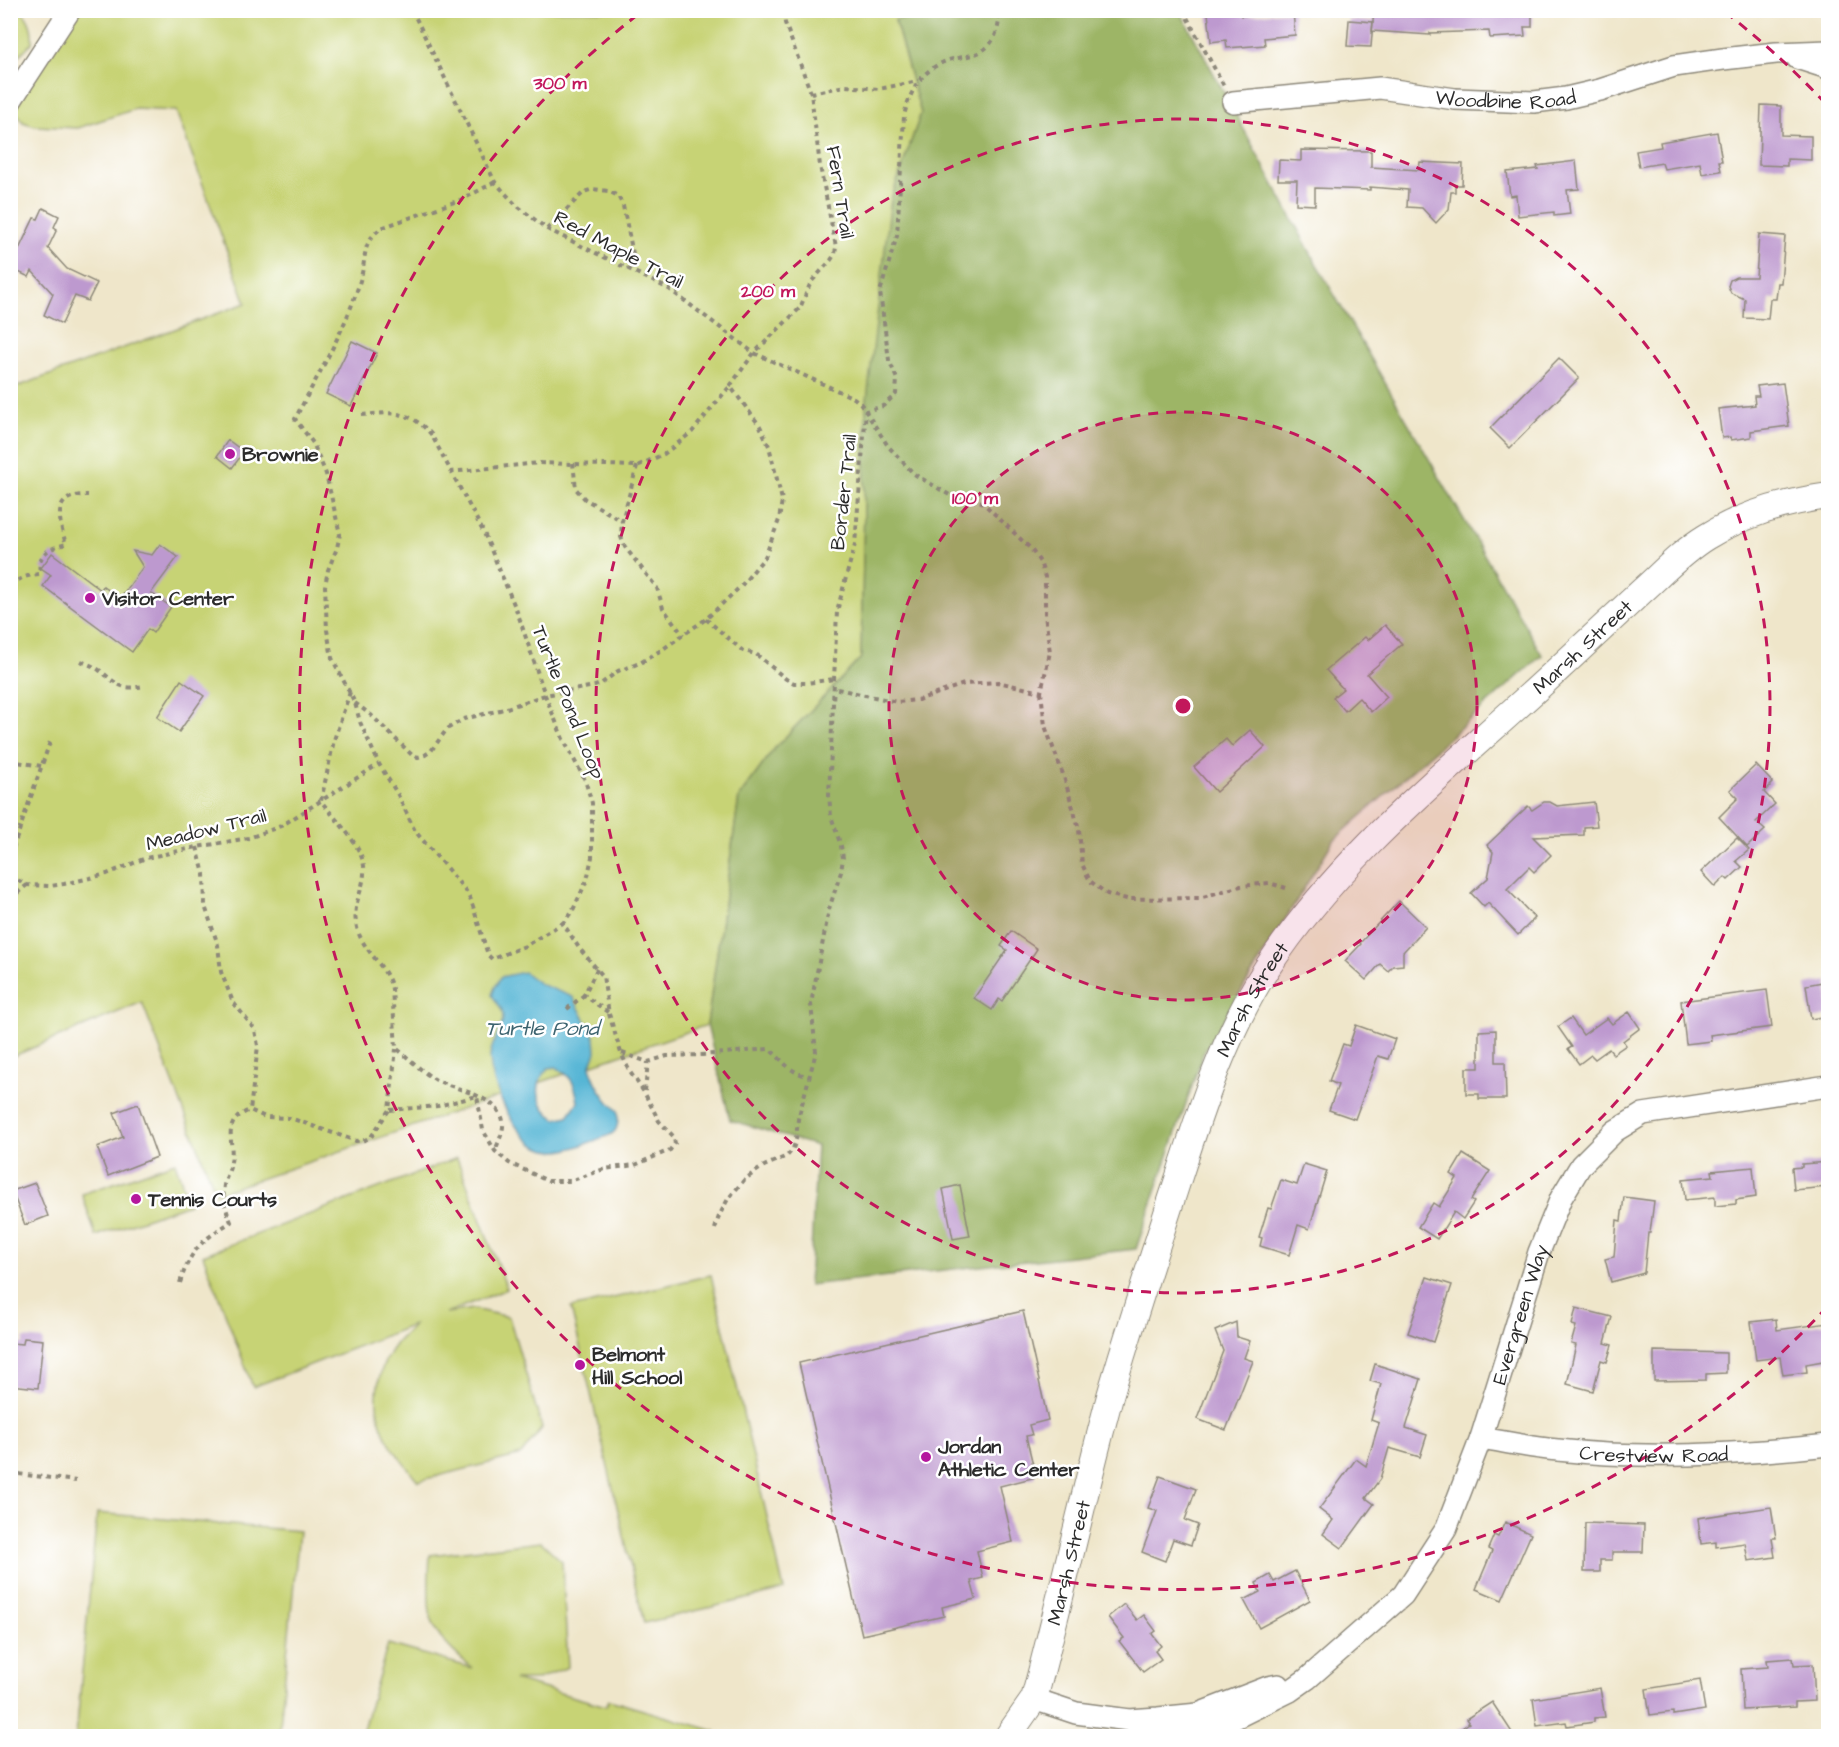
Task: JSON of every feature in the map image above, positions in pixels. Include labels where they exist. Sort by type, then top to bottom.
[{"type":"street","points":[[10,102],[70,10]]},
{"type":"street","name":"Woodbine Road","points":[[1233,102],[1380,88],[1455,99],[1534,102],[1600,90],[1674,66],[1776,53],[1828,51]]},
{"type":"street","name":"Woodbine Road","points":[[1776,53],[1828,68]]},
{"type":"street","name":"Marsh Street","points":[[1008,1737],[1034,1699],[1110,1397],[1208,1092],[1234,1029],[1267,969],[1336,879],[1402,810],[1521,704],[1686,551],[1726,526],[1750,515],[1800,500],[1828,496]]},
{"type":"street","name":"Evergreen Way","points":[[1157,1737],[1223,1724],[1290,1691],[1308,1679],[1403,1595],[1446,1529],[1481,1438],[1539,1252],[1561,1198],[1581,1165],[1615,1131],[1643,1114],[1828,1086]]},
{"type":"street","name":"Crestview Road","points":[[1481,1438],[1557,1450],[1641,1455],[1719,1455],[1828,1445]]},
{"type":"street","points":[[1034,1699],[1076,1713],[1129,1720],[1158,1718],[1198,1714],[1268,1687],[1308,1679]]},
{"type":"path","name":"Red Maple Trail","points":[[412,10],[495,182],[516,204],[547,229],[669,289],[754,353],[854,398],[866,411],[888,446],[914,474],[953,497],[982,502],[1031,549],[1041,562],[1045,577],[1045,615],[1050,652],[1041,692],[1045,726],[1064,777],[1079,829],[1082,864],[1090,881],[1107,894],[1127,899],[1199,898],[1241,886],[1269,883],[1286,888]]},
{"type":"path","name":"Fern Trail","points":[[754,353],[800,308],[811,282],[835,254],[836,247],[820,166],[811,93],[785,23],[783,10]]},
{"type":"path","points":[[811,93],[846,86],[879,89],[918,81],[933,68],[948,61],[975,55],[989,45],[998,29],[1000,10]]},
{"type":"path","points":[[1183,10],[1233,102]]},
{"type":"path","name":"Border Trail","points":[[715,1229],[728,1199],[745,1179],[764,1166],[786,1156],[793,1149],[798,1119],[816,1052],[811,1004],[829,909],[843,858],[831,816],[829,796],[837,611],[855,544],[866,411],[883,406],[896,394],[897,379],[889,360],[880,292],[897,236],[904,116],[908,99],[918,81]]},
{"type":"path","points":[[477,1096],[483,1130],[495,1151],[509,1163],[548,1181],[570,1181],[604,1169],[635,1165],[670,1150],[675,1143],[673,1136],[659,1121],[621,1053],[609,1014],[603,976],[579,948],[563,923],[525,946],[492,958],[488,955],[471,900],[466,891],[415,831],[398,795],[379,764],[360,722],[355,703],[333,658],[327,630],[325,586],[340,534],[327,474],[313,443],[295,419],[357,293],[366,246],[371,236],[381,228],[463,199],[495,182]]},
{"type":"path","points":[[547,229],[584,192],[593,189],[608,190],[618,196],[623,206],[633,254],[628,269]]},
{"type":"path","points":[[450,472],[538,463],[636,466],[664,454],[692,432],[754,353]]},
{"type":"path","points":[[355,703],[371,715],[412,755],[418,757],[431,751],[447,729],[464,719],[545,695],[595,686],[618,671],[640,663],[706,619],[741,586],[765,556],[779,520],[782,500],[769,446],[760,426],[730,386]]},
{"type":"path","name":"Turtle Pond Loop","points":[[362,415],[386,413],[405,415],[420,422],[430,435],[484,533],[518,614],[545,695],[563,739],[585,780],[591,803],[592,857],[586,880],[573,910],[563,923]]},
{"type":"path","points":[[573,463],[576,489],[585,499],[622,521]]},
{"type":"path","points":[[636,466],[622,521],[621,537],[624,547],[657,588],[663,608],[683,635]]},
{"type":"path","points":[[10,585],[29,575],[40,574],[39,563],[43,555],[52,548],[66,544],[59,512],[64,501],[75,495],[88,495]]},
{"type":"path","points":[[706,619],[742,651],[756,654],[794,683],[834,679]]},
{"type":"path","points":[[81,661],[98,669],[115,684],[130,689],[142,686]]},
{"type":"path","points":[[833,688],[897,702],[918,700],[964,684],[998,682],[1041,692]]},
{"type":"path","points":[[180,1283],[185,1266],[196,1248],[231,1222],[225,1206],[224,1187],[232,1161],[230,1138],[232,1125],[242,1113],[250,1110],[265,1117],[290,1118],[356,1141],[371,1137],[389,1110],[396,1048],[392,989],[390,980],[359,935],[355,919],[364,866],[358,848],[321,801],[334,740],[350,692]]},
{"type":"path","points":[[10,857],[51,740]]},
{"type":"path","points":[[10,761],[42,766]]},
{"type":"path","name":"Meadow Trail","points":[[27,885],[64,884],[106,874],[146,858],[249,838],[281,826],[379,764]]},
{"type":"path","points":[[197,847],[204,874],[205,906],[218,945],[221,972],[233,1002],[255,1030],[258,1046],[250,1110]]},
{"type":"path","points":[[10,876],[27,885],[10,899]]},
{"type":"path","points":[[567,1009],[584,996],[597,969]]},
{"type":"path","points":[[584,996],[609,1014]]},
{"type":"path","points":[[396,1048],[435,1079],[491,1104],[501,1115],[503,1128],[495,1151]]},
{"type":"path","points":[[621,1053],[648,1062],[668,1056],[702,1055],[763,1048],[768,1049],[795,1073],[809,1077]]},
{"type":"path","points":[[644,1092],[648,1062]]},
{"type":"path","points":[[389,1110],[438,1106],[477,1096]]},
{"type":"path","points":[[10,1473],[76,1481]]},
{"type":"green space","points":[[11,10],[21,11],[27,18],[32,43],[11,63]]},
{"type":"green space","points":[[947,10],[1180,11],[1316,263],[1542,655],[1333,841],[1203,1054],[1136,1249],[809,1285],[817,1146],[730,1120],[707,1025],[739,797],[775,748],[861,658],[866,408],[891,199],[921,113],[895,20]]},
{"type":"green space","points":[[68,11],[947,11],[895,20],[921,113],[905,159],[866,408],[861,658],[775,748],[739,797],[707,1025],[216,1194],[142,1002],[11,1057],[11,389],[246,303],[176,111],[135,109],[78,128],[35,126],[23,122],[16,112],[19,98]]},
{"type":"green space","points":[[457,1158],[507,1289],[446,1313],[473,1309],[509,1317],[542,1428],[521,1455],[418,1481],[385,1435],[377,1410],[380,1375],[388,1355],[413,1325],[253,1387],[203,1255]]},
{"type":"green space","name":"Tennis Courts","points":[[175,1162],[189,1204],[96,1236],[82,1194]]},
{"type":"green space","points":[[711,1275],[784,1590],[644,1623],[571,1308]]},
{"type":"green space","points":[[97,1513],[299,1531],[279,1736],[76,1736]]},
{"type":"green space","points":[[541,1542],[562,1561],[568,1667],[535,1680],[514,1680],[606,1706],[609,1700],[715,1731],[717,1736],[361,1736],[388,1644],[472,1668],[448,1646],[437,1632],[431,1617],[430,1555]]},
{"type":"water","name":"Turtle Pond","points":[[524,972],[540,984],[573,997],[595,1038],[596,1052],[590,1067],[592,1074],[605,1097],[618,1111],[617,1126],[613,1133],[568,1150],[550,1151],[533,1144],[518,1129],[497,1090],[491,1069],[490,1053],[503,1017],[492,995],[501,977]],"holes":[[[556,1067],[572,1081],[578,1102],[568,1116],[556,1119],[544,1108],[538,1088],[548,1068]]]},
{"type":"building","points":[[1240,10],[1241,16],[1293,11],[1295,35],[1264,38],[1265,45],[1227,48],[1226,40],[1211,42],[1208,13]]},
{"type":"building","points":[[1374,10],[1532,10],[1532,27],[1524,27],[1525,36],[1490,38],[1489,31],[1430,33],[1430,35],[1372,31]]},
{"type":"building","points":[[1349,20],[1373,22],[1371,47],[1347,46]]},
{"type":"building","points":[[1761,105],[1781,106],[1781,135],[1811,136],[1811,160],[1787,159],[1787,166],[1759,165]]},
{"type":"building","points":[[1717,132],[1722,161],[1719,161],[1721,171],[1702,174],[1700,163],[1664,169],[1662,163],[1639,167],[1636,151],[1661,147],[1660,142]]},
{"type":"building","points":[[1301,150],[1371,151],[1371,167],[1419,170],[1420,162],[1463,164],[1462,185],[1455,185],[1455,192],[1451,192],[1449,209],[1436,223],[1422,208],[1407,207],[1408,190],[1370,187],[1370,190],[1315,188],[1315,205],[1296,204],[1297,180],[1278,180],[1279,160],[1301,161]]},
{"type":"building","points":[[1576,161],[1579,189],[1567,190],[1570,214],[1554,216],[1554,212],[1518,216],[1516,195],[1510,196],[1507,172],[1538,169],[1537,166]]},
{"type":"building","points":[[43,208],[59,216],[54,227],[57,229],[48,248],[67,269],[97,283],[88,301],[75,296],[62,324],[44,315],[53,294],[32,271],[29,277],[10,268],[34,218],[38,219]]},
{"type":"building","points":[[1759,234],[1785,236],[1781,283],[1778,283],[1776,299],[1770,299],[1768,319],[1744,318],[1745,299],[1731,293],[1728,286],[1730,280],[1736,277],[1756,277]]},
{"type":"building","points":[[352,341],[377,353],[351,406],[326,394]]},
{"type":"building","points":[[1559,358],[1579,378],[1510,448],[1490,428]]},
{"type":"building","points":[[1783,383],[1789,426],[1751,431],[1751,437],[1731,440],[1730,437],[1722,438],[1718,409],[1755,405],[1754,396],[1759,396],[1757,386]]},
{"type":"building","name":"Brownie","points":[[228,440],[244,452],[232,468],[217,456]]},
{"type":"building","name":"Visitor Center","points":[[160,544],[178,557],[151,593],[171,607],[153,633],[148,629],[132,652],[43,586],[51,575],[41,568],[52,553],[101,590],[103,586],[120,599],[143,567],[133,551],[152,555]]},
{"type":"building","points":[[1385,625],[1402,644],[1367,674],[1387,697],[1371,712],[1359,698],[1345,711],[1333,697],[1343,689],[1326,670],[1365,637],[1368,640]]},
{"type":"building","points":[[181,680],[204,696],[179,732],[157,717]]},
{"type":"building","points":[[1250,730],[1265,747],[1216,792],[1194,767],[1226,739],[1232,746]]},
{"type":"building","points":[[1756,765],[1773,783],[1764,792],[1775,804],[1756,822],[1765,830],[1747,847],[1719,817],[1738,798],[1730,790]]},
{"type":"building","points":[[1544,802],[1557,806],[1594,802],[1597,826],[1584,827],[1584,835],[1533,837],[1551,855],[1534,872],[1529,867],[1507,889],[1535,918],[1518,935],[1488,903],[1484,907],[1471,893],[1488,878],[1493,852],[1487,845],[1528,806],[1532,810]]},
{"type":"building","points":[[1737,838],[1749,850],[1736,861],[1742,867],[1728,880],[1725,877],[1715,887],[1701,872]]},
{"type":"building","points":[[1399,901],[1426,927],[1403,952],[1403,965],[1393,966],[1388,971],[1380,964],[1366,980],[1345,961]]},
{"type":"building","points":[[1011,931],[1037,949],[1002,1001],[999,999],[992,1010],[974,998],[1007,950],[1001,946]]},
{"type":"building","points":[[1828,981],[1828,1016],[1811,1019],[1806,985]]},
{"type":"building","points":[[1767,990],[1772,1027],[1710,1035],[1711,1041],[1686,1044],[1681,1001]]},
{"type":"building","points":[[1629,1012],[1640,1028],[1623,1041],[1626,1045],[1613,1054],[1609,1049],[1595,1059],[1591,1055],[1579,1064],[1568,1049],[1572,1047],[1558,1027],[1571,1018],[1583,1035],[1607,1018],[1612,1024]]},
{"type":"building","points":[[1356,1025],[1395,1039],[1388,1059],[1378,1056],[1355,1119],[1329,1110],[1338,1085],[1329,1081],[1343,1044],[1349,1046]]},
{"type":"building","points":[[1496,1030],[1496,1062],[1505,1062],[1506,1099],[1479,1099],[1479,1094],[1466,1094],[1466,1068],[1479,1068],[1479,1031]]},
{"type":"building","points":[[138,1104],[157,1157],[108,1176],[97,1147],[123,1137],[114,1113]]},
{"type":"building","points":[[1463,1154],[1490,1171],[1471,1200],[1474,1202],[1463,1219],[1454,1212],[1437,1239],[1418,1227],[1433,1203],[1439,1207],[1457,1178],[1451,1174]]},
{"type":"building","points":[[1828,1162],[1828,1187],[1794,1190],[1792,1168],[1802,1167],[1802,1164]]},
{"type":"building","points":[[1304,1164],[1327,1171],[1309,1229],[1298,1225],[1289,1255],[1260,1246],[1262,1238],[1259,1237],[1268,1208],[1271,1209],[1281,1180],[1297,1185]]},
{"type":"building","points":[[1753,1167],[1756,1197],[1736,1200],[1736,1204],[1715,1206],[1715,1197],[1685,1200],[1683,1179],[1713,1176],[1712,1171]]},
{"type":"building","points":[[35,1183],[48,1216],[25,1225],[12,1191]]},
{"type":"building","points":[[960,1185],[970,1236],[953,1239],[943,1189]]},
{"type":"building","points":[[1624,1197],[1654,1201],[1644,1273],[1611,1282],[1605,1259],[1614,1257],[1617,1220],[1621,1221]]},
{"type":"building","points":[[1427,1277],[1452,1285],[1433,1342],[1408,1333]]},
{"type":"building","points":[[1576,1308],[1612,1317],[1605,1343],[1612,1345],[1607,1362],[1601,1360],[1593,1391],[1567,1384],[1576,1345],[1571,1344],[1576,1326],[1572,1325]]},
{"type":"building","name":"Jordan Athletic Center","points":[[1023,1311],[1048,1420],[1029,1425],[1032,1435],[1026,1436],[1036,1477],[1000,1486],[1013,1542],[977,1551],[983,1578],[971,1581],[976,1599],[942,1607],[944,1616],[862,1635],[799,1363]]},
{"type":"building","points":[[1776,1319],[1777,1330],[1828,1323],[1828,1360],[1806,1364],[1807,1372],[1783,1375],[1780,1357],[1756,1360],[1751,1322]]},
{"type":"building","points":[[1236,1322],[1237,1337],[1250,1341],[1244,1358],[1253,1361],[1226,1430],[1197,1419],[1223,1351],[1215,1331]]},
{"type":"building","points":[[24,1338],[43,1340],[38,1388],[10,1385],[10,1343],[23,1344]]},
{"type":"building","points":[[1654,1351],[1726,1353],[1726,1373],[1706,1374],[1706,1380],[1654,1381]]},
{"type":"building","points":[[1375,1364],[1421,1379],[1406,1428],[1427,1435],[1420,1457],[1389,1448],[1380,1479],[1366,1498],[1374,1504],[1342,1548],[1323,1534],[1333,1520],[1319,1509],[1356,1459],[1366,1466],[1379,1423],[1371,1420],[1381,1384],[1370,1381]]},
{"type":"building","points":[[1160,1476],[1196,1489],[1185,1520],[1198,1525],[1191,1545],[1173,1539],[1165,1561],[1142,1552],[1157,1511],[1148,1508]]},
{"type":"building","points":[[1771,1507],[1776,1538],[1772,1538],[1775,1557],[1748,1561],[1745,1543],[1716,1547],[1716,1542],[1701,1544],[1698,1518]]},
{"type":"building","points":[[1505,1522],[1531,1534],[1502,1600],[1476,1589],[1492,1551],[1488,1549],[1494,1535],[1498,1537]]},
{"type":"building","points":[[1585,1523],[1644,1525],[1643,1552],[1612,1552],[1612,1560],[1600,1560],[1600,1572],[1584,1572]]},
{"type":"building","points":[[1295,1571],[1310,1600],[1259,1628],[1244,1600],[1260,1592],[1256,1583],[1270,1575],[1274,1582]]},
{"type":"building","points":[[1124,1604],[1137,1620],[1144,1615],[1156,1631],[1152,1634],[1161,1646],[1155,1651],[1161,1659],[1143,1672],[1119,1641],[1124,1638],[1108,1617]]},
{"type":"building","points":[[1793,1658],[1794,1665],[1813,1664],[1815,1701],[1795,1702],[1795,1707],[1743,1710],[1741,1669],[1768,1667],[1767,1660]]},
{"type":"building","points":[[1700,1680],[1705,1710],[1673,1715],[1673,1712],[1650,1715],[1646,1689]]},
{"type":"building","points":[[1600,1688],[1605,1717],[1594,1718],[1594,1722],[1567,1726],[1566,1722],[1537,1726],[1533,1699]]},
{"type":"building","points":[[1492,1702],[1515,1737],[1449,1737],[1469,1723],[1466,1719]]},
{"type":"place","name":"Brownie","points":[[230,454]]},
{"type":"place","name":"Visitor Center","points":[[90,598]]},
{"type":"place","name":"Tennis Courts","points":[[136,1199]]},
{"type":"place","name":"Belmont Hill School","points":[[580,1365]]},
{"type":"place","name":"Jordan Athletic Center","points":[[926,1457]]}]
